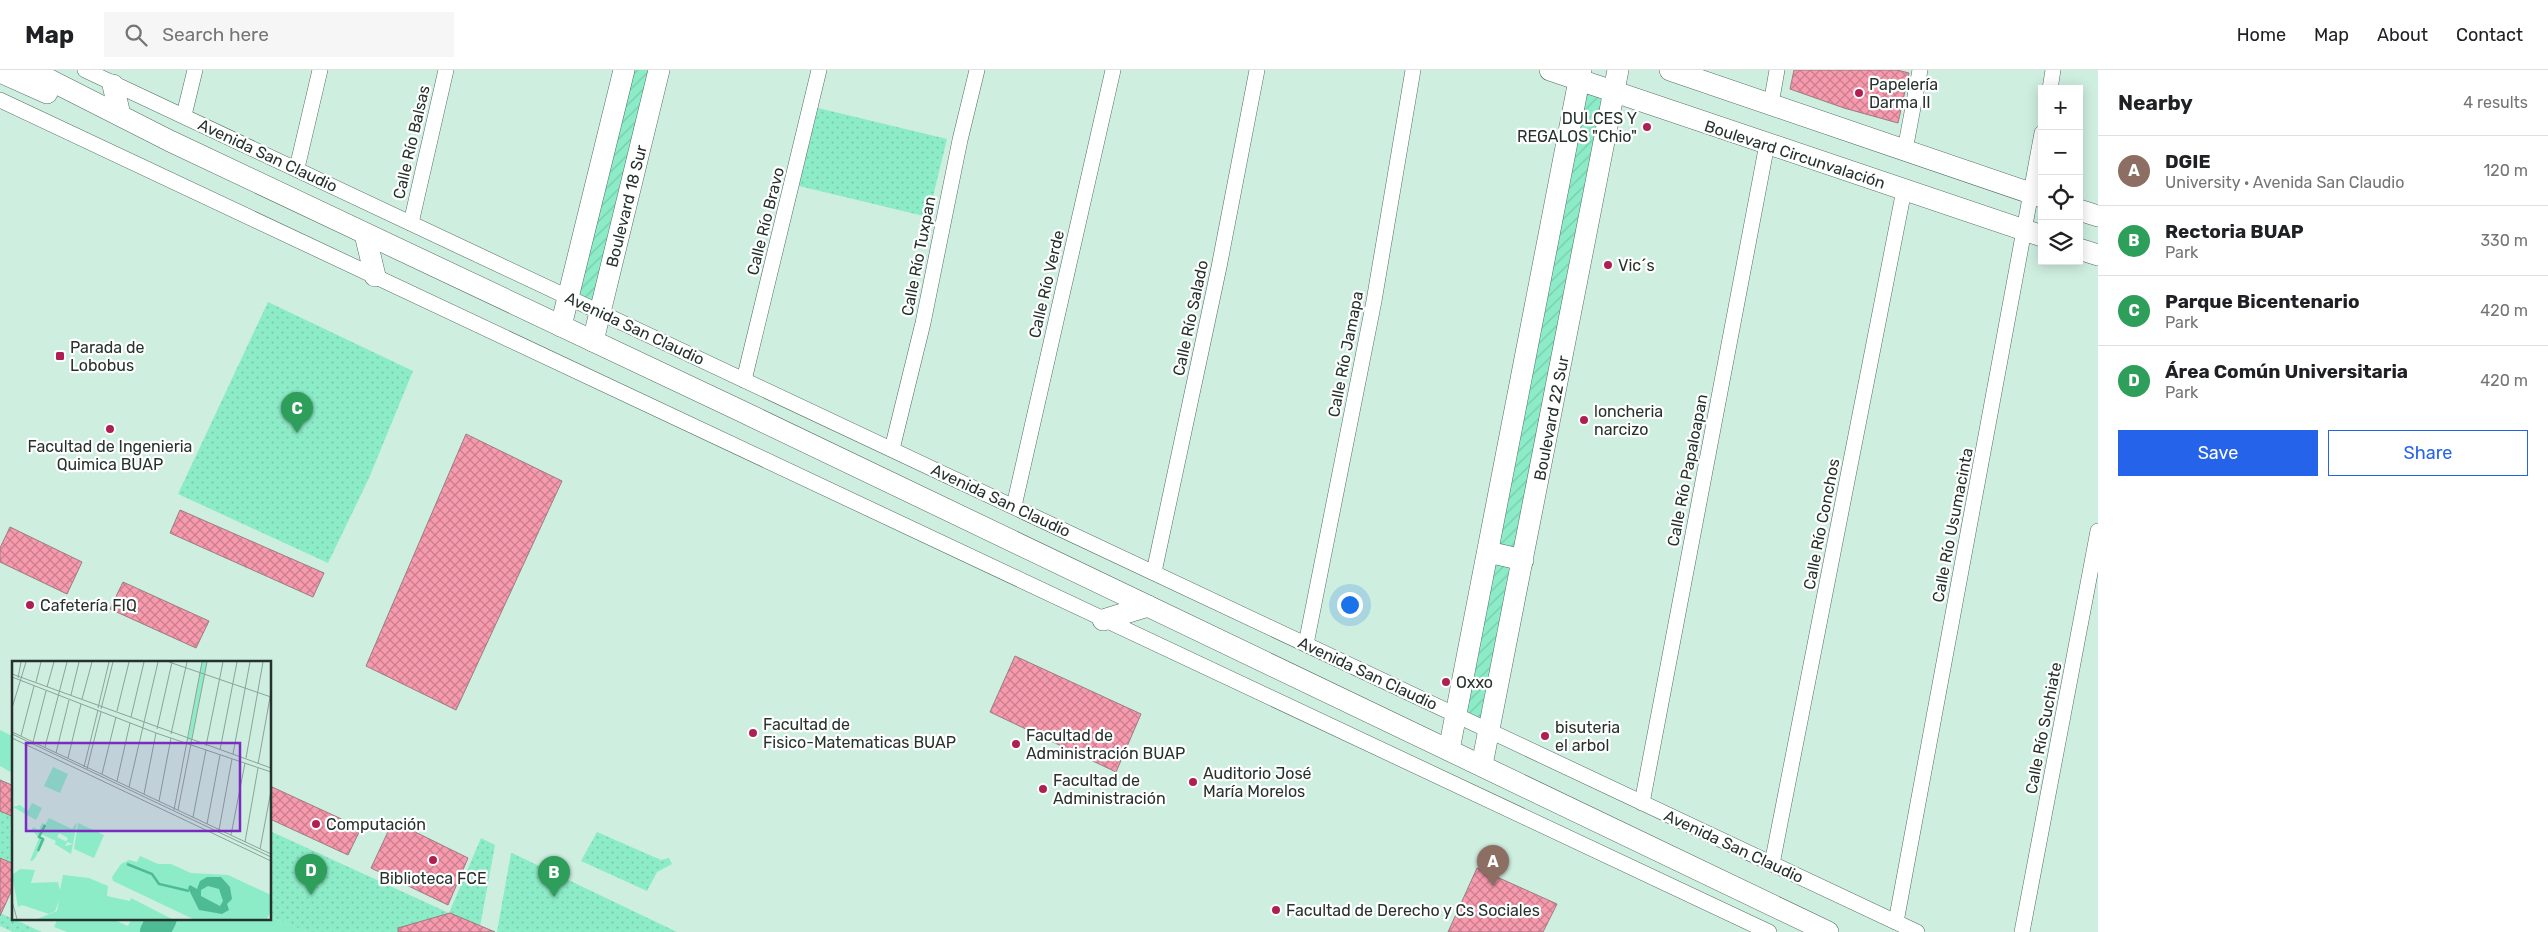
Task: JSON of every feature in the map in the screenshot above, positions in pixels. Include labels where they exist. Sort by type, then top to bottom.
[{"type":"street","name":"Avenida San Claudio","points":[[30,70],[170,141],[1482,765],[1828,932]]},
{"type":"street","name":"Avenida San Claudio","points":[[85,70],[113,85],[184,115],[1917,932]]},
{"type":"street","points":[[184,115],[195,70]]},
{"type":"street","points":[[296,168],[320,70]]},
{"type":"street","name":"Calle Río Balsas","points":[[411,222],[446,70]]},
{"type":"street","points":[[561,326],[624,70]]},
{"type":"street","name":"Boulevard 18 Sur","points":[[593,341],[660,70]]},
{"type":"street","name":"Calle Río Bravo","points":[[744,380],[819,70]]},
{"type":"street","name":"Calle Río Tuxpan","points":[[892,449],[923,323],[960,140],[977,70]]},
{"type":"street","name":"Calle Río Verde","points":[[1014,506],[1113,70]]},
{"type":"street","name":"Calle Río Salado","points":[[1154,572],[1219,267],[1257,70]]},
{"type":"street","name":"Calle Río Jamapa","points":[[1306,644],[1374,301],[1413,70]]},
{"type":"street","name":"Boulevard Circunvalación","points":[[1550,70],[1580,75],[1615,93],[2033,233]]},
{"type":"street","name":"Boulevard 22 Sur","points":[[1482,765],[1618,70]]},
{"type":"street","points":[[1670,70],[2036,195]]},
{"type":"street","points":[[1770,104],[1777,70]]},
{"type":"street","points":[[1905,150],[1920,70]]},
{"type":"street","points":[[2051,85],[2053,70]]},
{"type":"street","name":"Avenida San Claudio","points":[[0,72],[107,121],[170,141]]},
{"type":"street","points":[[1449,750],[1580,75]]},
{"type":"street","points":[[113,85],[120,115]]},
{"type":"street","points":[[0,100],[1769,932]]},
{"type":"street","name":"Calle Río Papaloapan","points":[[1642,803],[1767,144]]},
{"type":"street","name":"Calle Río Usumacinta","points":[[1896,922],[2033,233],[2038,174]]},
{"type":"street","name":"Calle Río Conchos","points":[[1772,864],[1904,190]]},
{"type":"street","points":[[2083,211],[2098,216]]},
{"type":"street","points":[[365,234],[375,276]]},
{"type":"street","points":[[2083,250],[2098,255]]},
{"type":"street","name":"Calle Río Suchiate","points":[[2022,932],[2098,531]]},
{"type":"street","points":[[1488,552],[1523,560]]},
{"type":"street","points":[[1103,620],[1148,606]]},
{"type":"green space","points":[[624,70],[659,70],[600,311],[568,297]]},
{"type":"green space","points":[[1582,74],[1616,87],[1489,731],[1456,715]]},
{"type":"green space","points":[[818,108],[947,139],[928,217],[799,186]]},
{"type":"green space","points":[[268,302],[413,371],[369,478],[328,563],[178,494]]},
{"type":"green space","points":[[0,730],[12,736],[12,773],[0,766]]},
{"type":"green space","points":[[0,811],[12,816],[10,829],[12,830],[12,863],[0,858]]},
{"type":"green space","points":[[271,831],[449,913],[481,838],[495,845],[479,932],[308,932],[271,917]]},
{"type":"green space","points":[[597,832],[661,860],[669,858],[672,864],[657,872],[647,891],[581,861]]},
{"type":"green space","points":[[512,853],[677,932],[497,932]]},
{"type":"green space","points":[[0,913],[42,932],[13,932],[0,926]]},
{"type":"green space","points":[[271,917],[308,932],[67,932],[54,927],[57,920],[114,920],[128,926],[131,920],[271,920]]},
{"type":"building","points":[[1794,70],[1897,70],[1909,73],[1898,123],[1844,108],[1790,89]]},
{"type":"building","points":[[466,434],[562,481],[456,710],[366,666]]},
{"type":"building","points":[[180,510],[324,573],[313,597],[170,533]]},
{"type":"building","points":[[10,527],[82,562],[67,594],[0,562],[0,548]]},
{"type":"building","points":[[123,582],[209,621],[196,648],[110,609]]},
{"type":"building","points":[[1015,656],[1141,714],[1116,772],[990,712]]},
{"type":"building","points":[[0,780],[12,785],[12,816],[0,811]]},
{"type":"building","name":"Computación","points":[[271,786],[361,828],[348,855],[271,819]]},
{"type":"building","points":[[393,821],[468,858],[448,905],[371,868]]},
{"type":"building","points":[[0,858],[12,863],[12,889],[0,916]]},
{"type":"building","points":[[1477,868],[1557,904],[1543,932],[1448,932]]},
{"type":"building","points":[[450,913],[495,932],[398,932],[398,928]]},
{"type":"waterway","points":[[155,932],[161,920]]},
{"type":"place","name":"Papelería Darma II","points":[[1859,93]]},
{"type":"place","name":"DULCES Y REGALOS \"Chio\"","points":[[1647,127]]},
{"type":"place","name":"Vic´s","points":[[1608,265]]},
{"type":"place","name":"Parada de Lobobus","points":[[60,356]]},
{"type":"place","name":"loncheria narcizo","points":[[1584,420]]},
{"type":"place","name":"Facultad de Ingenieria Quimica BUAP","points":[[110,429]]},
{"type":"place","name":"Parque Bicentenario","points":[[297,433]]},
{"type":"place","name":"Cafetería FIQ","points":[[30,605]]},
{"type":"place","name":"Oxxo","points":[[1446,682]]},
{"type":"place","name":"Facultad de Fisico-Matematicas BUAP","points":[[753,733]]},
{"type":"place","name":"bisuteria el arbol","points":[[1545,736]]},
{"type":"place","name":"Facultad de Administración BUAP","points":[[1016,744]]},
{"type":"place","name":"Auditorio José María Morelos","points":[[1193,782]]},
{"type":"place","name":"Facultad de Administración","points":[[1043,789]]},
{"type":"place","name":"Computación","points":[[316,824]]},
{"type":"place","name":"Biblioteca FCE","points":[[433,860]]},
{"type":"place","name":"DGIE","points":[[1493,886]]},
{"type":"place","name":"Área Común Universitaria","points":[[311,895]]},
{"type":"place","name":"Rectoria BUAP","points":[[554,897]]},
{"type":"place","name":"Facultad de Derecho y Cs Sociales","points":[[1276,910]]}]
